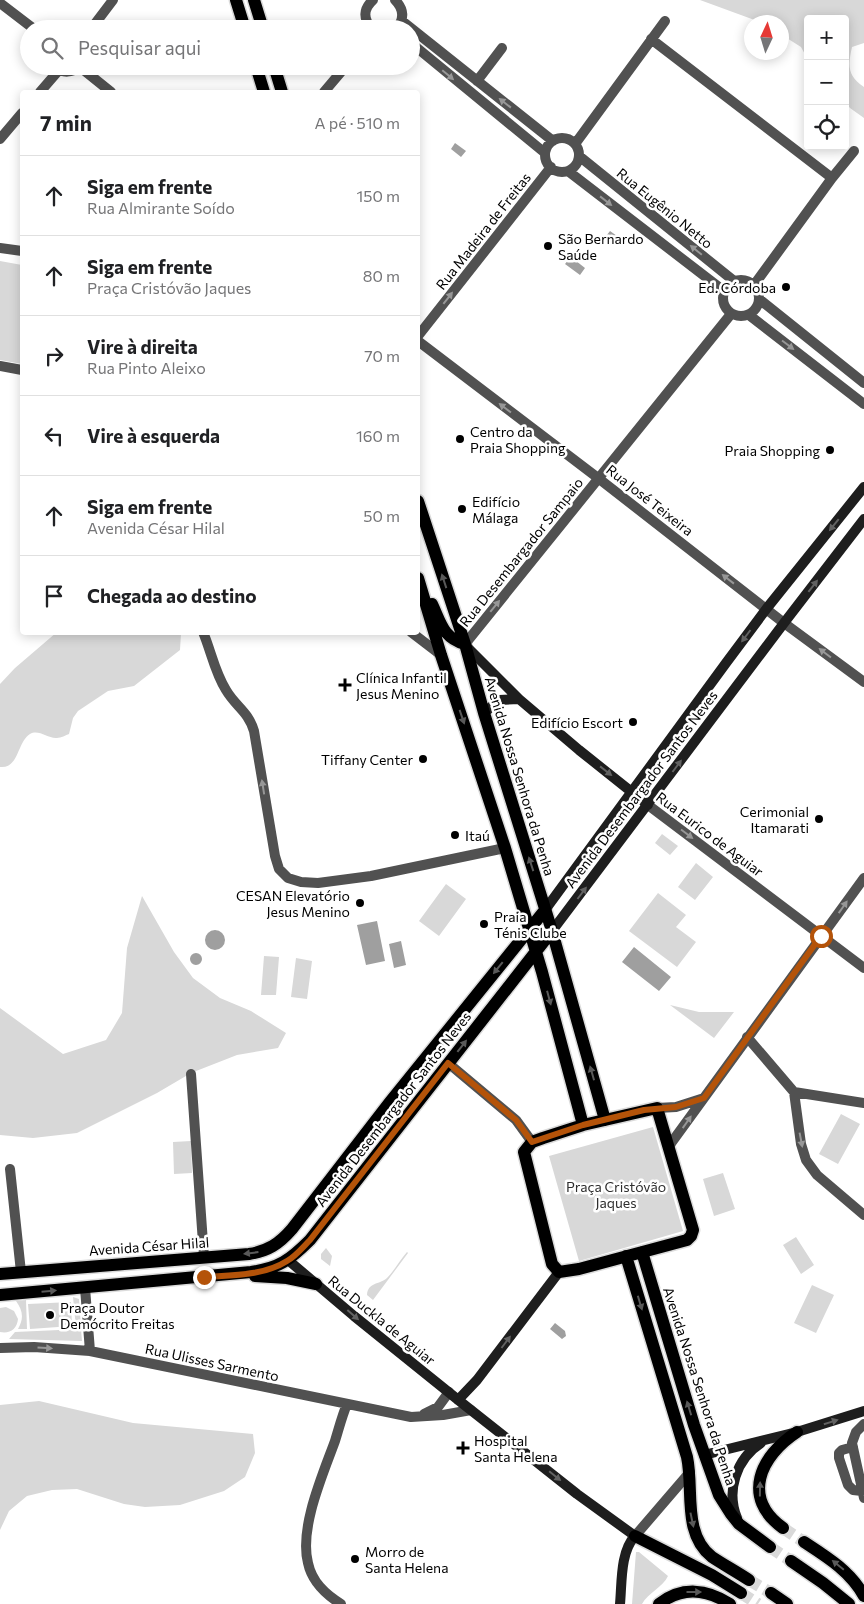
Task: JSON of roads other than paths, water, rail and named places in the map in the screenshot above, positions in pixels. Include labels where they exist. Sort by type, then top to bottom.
[{"type":"main road","points":[[236,0],[242,20]]},
{"type":"main road","points":[[254,0],[260,20]]},
{"type":"main road","points":[[259,75],[263,90]]},
{"type":"main road","points":[[277,75],[281,90]]},
{"type":"main road","name":"Avenida Desembargador Santos Neves","points":[[292,1230],[390,1102],[545,910],[767,608],[864,487]]},
{"type":"main road","name":"Avenida Nossa Senhora da Penha","points":[[420,506],[465,644],[484,713],[552,931],[605,1120]]},
{"type":"main road","name":"Avenida Desembargador Santos Neves","points":[[288,1260],[310,1240],[552,931],[864,520]]},
{"type":"main road","points":[[420,577],[446,634],[454,641],[465,644]]},
{"type":"main road","points":[[420,592],[422,606],[441,654],[505,848],[583,1125]]},
{"type":"main road","name":"Rua Eurico de Aguiar","points":[[465,644],[519,699],[648,805]]},
{"type":"main road","points":[[484,713],[499,700],[519,699]]},
{"type":"main road","points":[[458,1400],[477,1380],[559,1272],[579,1269],[687,1240],[691,1236],[693,1230],[657,1108],[583,1125],[532,1142],[524,1152],[552,1264],[559,1272]]},
{"type":"main road","points":[[0,1295],[263,1270],[280,1265],[288,1260],[284,1257],[283,1251],[286,1239],[292,1230]]},
{"type":"main road","name":"Avenida César Hilal","points":[[0,1274],[261,1252],[279,1244],[292,1230]]},
{"type":"main road","name":"Avenida Nossa Senhora da Penha","points":[[642,1252],[704,1455],[719,1495],[724,1505],[739,1524],[770,1547]]},
{"type":"main road","points":[[626,1256],[690,1472],[693,1525],[700,1543],[711,1556],[749,1580]]},
{"type":"main road","name":"Rua Duckla de Aguiar","points":[[288,1260],[458,1400],[635,1536]]},
{"type":"main road","points":[[225,1275],[287,1278],[316,1284]]},
{"type":"main road","points":[[682,1441],[692,1453],[704,1455],[797,1432],[864,1411]]},
{"type":"main road","points":[[783,1528],[770,1518],[762,1507],[759,1496],[759,1483],[763,1470],[770,1458],[782,1443],[797,1432]]},
{"type":"main road","points":[[739,1524],[732,1499],[734,1481],[745,1458],[764,1441]]},
{"type":"main road","points":[[620,1604],[626,1558],[629,1545],[635,1536],[712,1575],[741,1593]]},
{"type":"main road","points":[[804,1542],[838,1565],[853,1580],[864,1596]]},
{"type":"main road","points":[[791,1561],[823,1583],[848,1604]]},
{"type":"main road","points":[[659,1604],[674,1595],[692,1591],[711,1594],[730,1604]]},
{"type":"main road","points":[[770,1593],[787,1604]]},
{"type":"street","points":[[99,20],[113,0]]},
{"type":"street","points":[[358,0],[370,4],[365,14],[366,20]]},
{"type":"street","points":[[399,2],[402,10],[400,20]]},
{"type":"street","points":[[0,3],[22,20]]},
{"type":"street","points":[[576,144],[665,21]]},
{"type":"street","points":[[420,40],[477,81],[553,141]]},
{"type":"street","points":[[651,40],[832,178]]},
{"type":"street","points":[[477,81],[502,48]]},
{"type":"street","points":[[420,50],[545,153],[551,168],[568,171],[577,162],[579,156],[576,144],[569,139],[561,138],[553,141],[545,153]]},
{"type":"street","points":[[41,90],[52,75]]},
{"type":"street","points":[[90,75],[109,90]]},
{"type":"street","points":[[326,90],[338,75]]},
{"type":"street","points":[[0,139],[20,115]]},
{"type":"street","points":[[754,285],[854,151]]},
{"type":"street","name":"Rua Eugênio Netto","points":[[579,156],[734,281]]},
{"type":"street","name":"Rua Madeira de Freitas","points":[[420,333],[551,168]]},
{"type":"street","name":"Rua Eugênio Netto","points":[[568,171],[724,291]]},
{"type":"street","points":[[0,248],[20,251]]},
{"type":"street","points":[[760,300],[754,311],[743,317],[731,314],[725,308],[722,300],[724,291],[734,281],[744,280],[754,285],[760,300],[864,383]]},
{"type":"street","name":"Rua Desembargador Sampaio","points":[[465,644],[731,314]]},
{"type":"street","points":[[749,315],[864,404]]},
{"type":"street","name":"Rua José Teixeira","points":[[420,343],[767,608],[784,623],[864,682]]},
{"type":"street","points":[[0,366],[20,370]]},
{"type":"street","points":[[841,386],[852,373]]},
{"type":"street","points":[[204,635],[226,691],[251,721],[275,856],[280,869],[288,878],[301,882],[318,883],[370,876],[505,848]]},
{"type":"street","points":[[415,635],[441,654]]},
{"type":"street","name":"Rua Eurico de Aguiar","points":[[648,805],[864,968]]},
{"type":"street","points":[[669,1146],[864,878]]},
{"type":"street","points":[[747,1037],[794,1092],[806,1160],[817,1176],[864,1214]]},
{"type":"street","points":[[448,1063],[516,1120],[532,1142]]},
{"type":"street","points":[[191,1074],[204,1257]]},
{"type":"street","points":[[794,1092],[864,1103]]},
{"type":"street","points":[[657,1108],[676,1107],[704,1098]]},
{"type":"street","points":[[10,1169],[21,1272]]},
{"type":"street","points":[[85,1288],[90,1351]]},
{"type":"street","name":"Rua Ulisses Sarmento","points":[[0,1348],[34,1347],[90,1351],[416,1417],[455,1414],[471,1410]]},
{"type":"street","points":[[416,1417],[433,1410],[449,1392]]},
{"type":"street","points":[[341,1604],[324,1592],[312,1576],[305,1546],[319,1482],[347,1404]]},
{"type":"street","points":[[863,1495],[853,1447],[853,1438],[864,1424]]},
{"type":"street","points":[[853,1447],[842,1450],[839,1458],[848,1485],[852,1490],[863,1495]]},
{"type":"street","points":[[635,1536],[690,1472]]},
{"type":"tunnel","points":[[783,1528],[804,1542]]},
{"type":"tunnel","points":[[770,1547],[791,1561]]},
{"type":"tunnel","points":[[749,1580],[771,1593]]},
{"type":"tunnel","points":[[741,1593],[758,1604]]},
{"type":"place","name":"São Bernardo Saúde","points":[[548,246]]},
{"type":"place","name":"Ed. Córdoba","points":[[786,287]]},
{"type":"place","name":"Centro da Praia Shopping","points":[[460,439]]},
{"type":"place","name":"Praia Shopping","points":[[830,450]]},
{"type":"place","name":"Edifício Málaga","points":[[462,509]]},
{"type":"place","name":"Clínica Infantil Jesus Menino","points":[[345,685]]},
{"type":"place","name":"Edifício Escort","points":[[633,722]]},
{"type":"place","name":"Tiffany Center","points":[[423,759]]},
{"type":"place","name":"Cerimonial Itamarati","points":[[819,819]]},
{"type":"place","name":"Itaú","points":[[455,835]]},
{"type":"place","name":"CESAN Elevatório Jesus Menino","points":[[360,903]]},
{"type":"place","name":"Praia Ténis Clube","points":[[484,924]]},
{"type":"place","name":"Praça Doutor Demócrito Freitas","points":[[50,1315]]},
{"type":"place","name":"Hospital Santa Helena","points":[[463,1448]]},
{"type":"place","name":"Morro de Santa Helena","points":[[355,1559]]},
{"type":"park label","name":"Praça Cristóvão Jaques","points":[[616,1194]]}]
